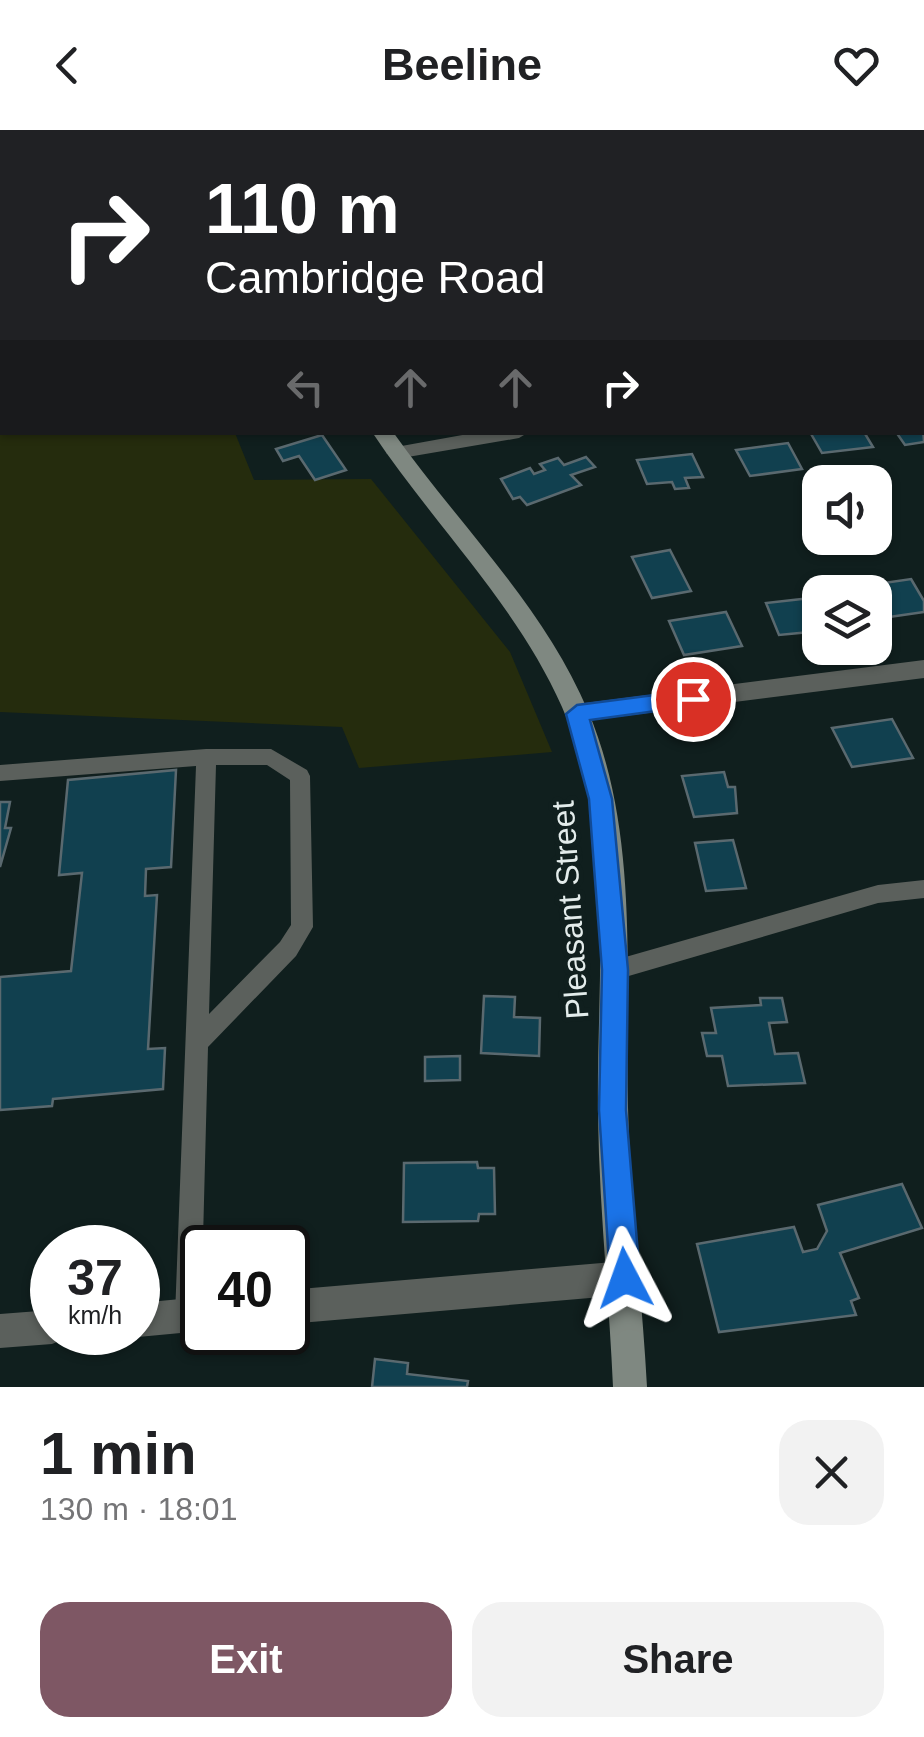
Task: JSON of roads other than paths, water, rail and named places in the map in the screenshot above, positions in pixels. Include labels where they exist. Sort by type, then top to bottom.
[{"type":"street","points":[[389,443],[484,435]]},
{"type":"street","name":"Pleasant Street","points":[[389,443],[543,644],[577,714],[600,799],[615,970],[612,1110],[630,1387]]},
{"type":"street","points":[[577,714],[924,668]]},
{"type":"street","points":[[310,1305],[625,1278]]},
{"type":"street","points":[[0,1331],[30,1329]]},
{"type":"lane","points":[[0,773],[271,757],[300,776],[302,927],[288,949],[197,1043]]},
{"type":"lane","points":[[196,1225],[206,758]]},
{"type":"lane","points":[[615,970],[878,894],[924,890]]}]
